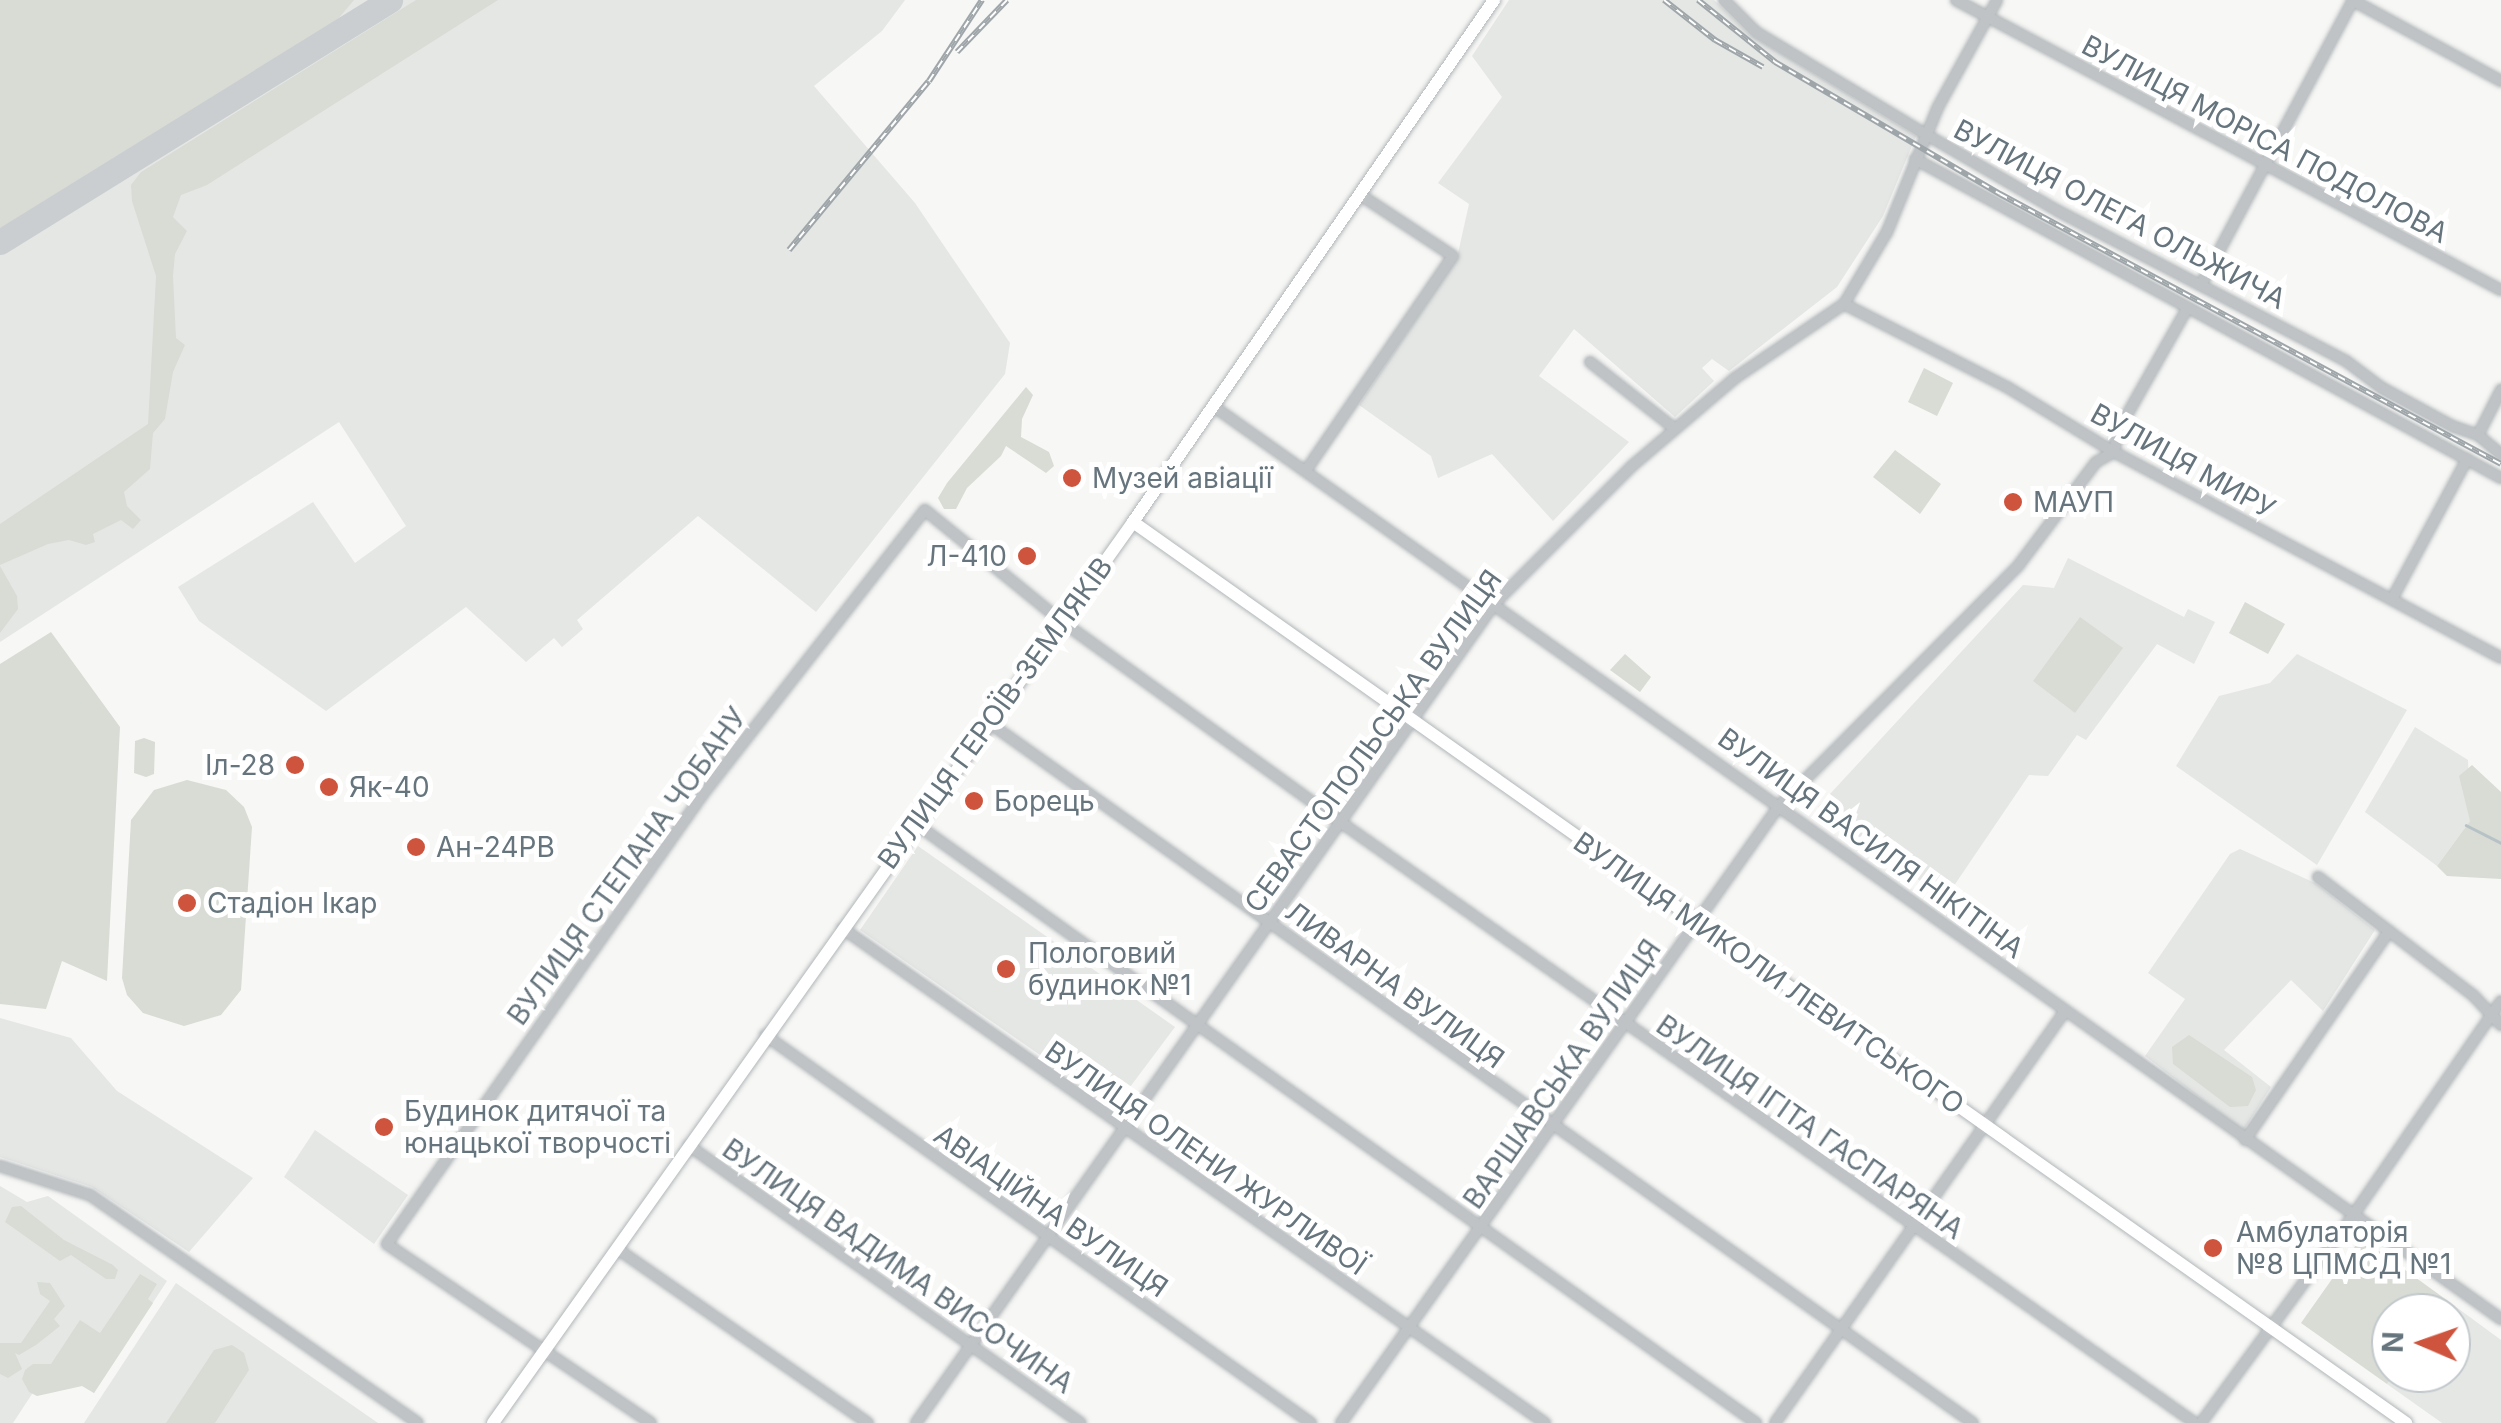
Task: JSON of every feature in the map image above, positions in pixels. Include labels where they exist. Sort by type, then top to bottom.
[{"type":"main road","name":"ВУЛИЦЯ ГЕРОЇВ-ЗЕМЛЯКІВ","points":[[492,1423],[1133,522],[1494,0]]},
{"type":"main road","name":"ВУЛИЦЯ МИКОЛИ ЛЕВИТСЬКОГО","points":[[1133,522],[2406,1423]]},
{"type":"street","name":"ВУЛИЦЯ ОЛЕГА ОЛЬЖИЧА","points":[[1724,0],[1756,32],[1924,140],[2346,361],[2382,388],[2452,426],[2478,435],[2501,454]]},
{"type":"street","name":"ВУЛИЦЯ МОРІСА ПОДОЛОВА","points":[[1956,0],[2501,290]]},
{"type":"street","name":"СЕВАСТОПОЛЬСЬКА ВУЛИЦЯ","points":[[916,1423],[1122,1126],[1495,603],[1632,466],[1675,429],[1735,378],[1844,304],[1887,232],[1914,160],[1997,0]]},
{"type":"street","points":[[2202,283],[2353,0],[2501,81]]},
{"type":"street","name":"ВУЛИЦЯ ОЛЕГА ОЛЬЖИЧА","points":[[1914,160],[2501,478]]},
{"type":"street","points":[[1307,469],[1452,256],[1360,194]]},
{"type":"street","name":"ВУЛИЦЯ МИРУ","points":[[1844,304],[2007,386],[2114,452],[2501,658]]},
{"type":"street","points":[[2114,452],[2119,429],[2188,308]]},
{"type":"street","points":[[1590,362],[1675,429]]},
{"type":"street","points":[[2478,435],[2501,390]]},
{"type":"street","name":"ВУЛИЦЯ ВАСИЛЯ НІКІТІНА","points":[[1214,406],[2352,1217],[2501,1319]]},
{"type":"street","name":"ВАРШАВСЬКА ВУЛИЦЯ","points":[[1341,1423],[1778,806],[2018,566],[2096,462],[2114,452]]},
{"type":"street","points":[[2392,598],[2467,460]]},
{"type":"street","name":"ВУЛИЦЯ СТЕПАНА ЧОБАНУ","points":[[544,1350],[387,1244],[572,976],[703,794],[925,510],[1060,620]]},
{"type":"street","name":"ВУЛИЦЯ ІГІТА ГАСПАРЯНА","points":[[1060,620],[1910,1226],[2198,1423]]},
{"type":"street","name":"ЛИВАРНА ВУЛИЦЯ","points":[[988,722],[1973,1423]]},
{"type":"street","points":[[916,824],[1756,1423]]},
{"type":"street","points":[[2318,877],[2473,996],[2501,1026]]},
{"type":"street","name":"ВУЛИЦЯ ОЛЕНИ ЖУРЛИВОЇ","points":[[842,928],[1545,1423]]},
{"type":"street","points":[[2245,1140],[2388,931]]},
{"type":"street","points":[[2198,1423],[2352,1217],[2501,1001]]},
{"type":"street","points":[[1775,1423],[1838,1328],[2065,1011]]},
{"type":"street","name":"АВІАЦІЙНА ВУЛИЦЯ","points":[[765,1036],[1311,1423]]},
{"type":"street","name":"ВУЛИЦЯ ВАДИМА ВИСОЧИНА","points":[[688,1145],[1082,1423]]},
{"type":"street","points":[[0,1166],[90,1195],[418,1423]]},
{"type":"street","points":[[616,1248],[868,1423]]},
{"type":"street","points":[[544,1350],[651,1423]]},
{"type":"shaded area","points":[[0,0],[905,0],[882,31],[814,86],[915,203],[1010,343],[1005,374],[816,612],[698,516],[577,620],[583,629],[562,647],[554,638],[526,662],[466,607],[326,711],[199,621],[178,587],[313,502],[355,563],[406,526],[339,422],[0,642]]},
{"type":"shaded area","points":[[0,0],[354,0],[338,19],[0,230]]},
{"type":"shaded area","points":[[416,0],[498,0],[207,185],[181,195],[173,217],[187,231],[175,254],[173,276],[176,338],[185,345],[173,372],[165,419],[153,433],[150,469],[124,492],[127,506],[141,520],[133,529],[121,520],[93,534],[95,542],[86,545],[69,540],[48,544],[0,565],[0,524],[148,424],[156,276],[132,201],[131,185],[141,172]]},
{"type":"shaded area","points":[[1509,0],[1714,0],[1750,35],[1916,136],[1883,216],[1837,287],[1729,371],[1712,359],[1702,368],[1714,381],[1675,417],[1574,329],[1539,376],[1629,442],[1553,521],[1492,454],[1438,478],[1431,456],[1359,405],[1457,258],[1469,204],[1438,183],[1502,97],[1472,56]]},
{"type":"shaded area","points":[[1924,368],[1953,383],[1937,416],[1908,402]]},
{"type":"shaded area","points":[[1026,387],[1033,395],[1022,419],[1021,437],[1049,452],[1054,466],[1046,473],[1006,446],[1001,456],[967,488],[956,509],[944,509],[938,498],[947,483]]},
{"type":"shaded area","points":[[1895,450],[1941,484],[1920,514],[1873,477]]},
{"type":"shaded area","points":[[2068,558],[2184,617],[2188,609],[2215,622],[2194,664],[2157,644],[2086,740],[2077,735],[2048,776],[2029,775],[1945,899],[1818,807],[2023,585],[2054,588]]},
{"type":"shaded area","points":[[0,566],[17,596],[18,609],[0,633]]},
{"type":"shaded area","points":[[2245,602],[2285,624],[2268,654],[2229,633]]},
{"type":"shaded area","points":[[2080,617],[2123,648],[2075,713],[2033,681]]},
{"type":"shaded area","points":[[51,632],[120,727],[107,981],[62,961],[46,1009],[0,1004],[0,664]]},
{"type":"shaded area","points":[[1625,654],[1651,677],[1640,692],[1610,670]]},
{"type":"shaded area","points":[[2297,654],[2407,710],[2317,865],[2176,766],[2219,696],[2270,683]]},
{"type":"shaded area","points":[[2415,727],[2468,760],[2470,821],[2437,866],[2365,812]]},
{"type":"shaded area","points":[[144,738],[155,742],[154,774],[146,777],[134,773],[135,741]]},
{"type":"shaded area","points":[[2472,765],[2501,792],[2501,879],[2447,876],[2437,866],[2470,821],[2459,776]]},
{"type":"shaded area","name":"Стадіон Ікар","points":[[187,780],[226,790],[244,807],[252,827],[241,990],[221,1015],[184,1026],[143,1013],[127,995],[122,978],[131,820],[154,790]]},
{"type":"shaded area","name":"Пологовий будинок №1","points":[[918,846],[1175,1027],[1115,1107],[860,930]]},
{"type":"shaded area","points":[[2240,849],[2315,883],[2375,930],[2323,1011],[2291,980],[2224,1050],[2271,1087],[2243,1131],[2145,1056],[2185,999],[2148,973],[2230,854]]},
{"type":"shaded area","points":[[0,1018],[71,1038],[117,1091],[253,1178],[189,1252],[92,1187],[0,1157]]},
{"type":"shaded area","points":[[2189,1035],[2252,1077],[2256,1090],[2248,1106],[2230,1107],[2173,1064],[2172,1047]]},
{"type":"shaded area","points":[[315,1130],[408,1195],[374,1244],[284,1177]]},
{"type":"shaded area","points":[[0,1186],[27,1202],[48,1196],[167,1281],[94,1393],[51,1365],[13,1423],[0,1423]]},
{"type":"shaded area","points":[[21,1206],[64,1240],[113,1265],[118,1270],[115,1279],[106,1279],[71,1255],[60,1261],[5,1222],[12,1207]]},
{"type":"shaded area","points":[[2361,1238],[2437,1293],[2371,1293],[2371,1373],[2301,1323]]},
{"type":"shaded area","points":[[140,1274],[157,1284],[148,1299],[153,1303],[94,1393],[82,1386],[37,1396],[29,1392],[22,1379],[25,1370],[33,1364],[51,1364],[80,1320],[100,1333]]},
{"type":"shaded area","points":[[37,1282],[50,1283],[65,1306],[54,1319],[60,1326],[36,1345],[19,1355],[15,1353],[22,1369],[8,1378],[0,1374],[0,1343],[21,1343],[50,1301],[40,1294]]},
{"type":"shaded area","points":[[176,1283],[378,1423],[84,1423]]},
{"type":"shaded area","points":[[2471,1318],[2501,1340],[2501,1423],[2442,1423],[2400,1393],[2471,1393]]},
{"type":"shaded area","points":[[232,1345],[244,1353],[249,1370],[215,1423],[166,1423],[214,1350]]},
{"type":"waterway","points":[[2466,825],[2501,843]]},
{"type":"taxiway","points":[[0,242],[390,0]]},
{"type":"railway","points":[[789,250],[929,81],[982,0]]},
{"type":"railway","points":[[957,52],[1007,0]]},
{"type":"railway","points":[[1664,0],[1715,40],[1763,67]]},
{"type":"railway","points":[[1698,0],[1775,62],[2000,194],[2501,464]]},
{"type":"place","name":"Музей авіації","points":[[1072,478]]},
{"type":"place","name":"МАУП","points":[[2013,502]]},
{"type":"place","name":"Л-410","points":[[1027,556]]},
{"type":"place","name":"Іл-28","points":[[295,765]]},
{"type":"place","name":"Як-40","points":[[329,787]]},
{"type":"place","name":"Борець","points":[[974,801]]},
{"type":"place","name":"Ан-24РВ","points":[[416,847]]},
{"type":"place","name":"Стадіон Ікар","points":[[187,903]]},
{"type":"place","name":"Пологовий будинок №1","points":[[1006,969]]},
{"type":"place","name":"Будинок дитячої та юнацької творчості","points":[[384,1127]]},
{"type":"place","name":"Амбулаторія №8 ЦПМСД №1","points":[[2213,1248]]}]
